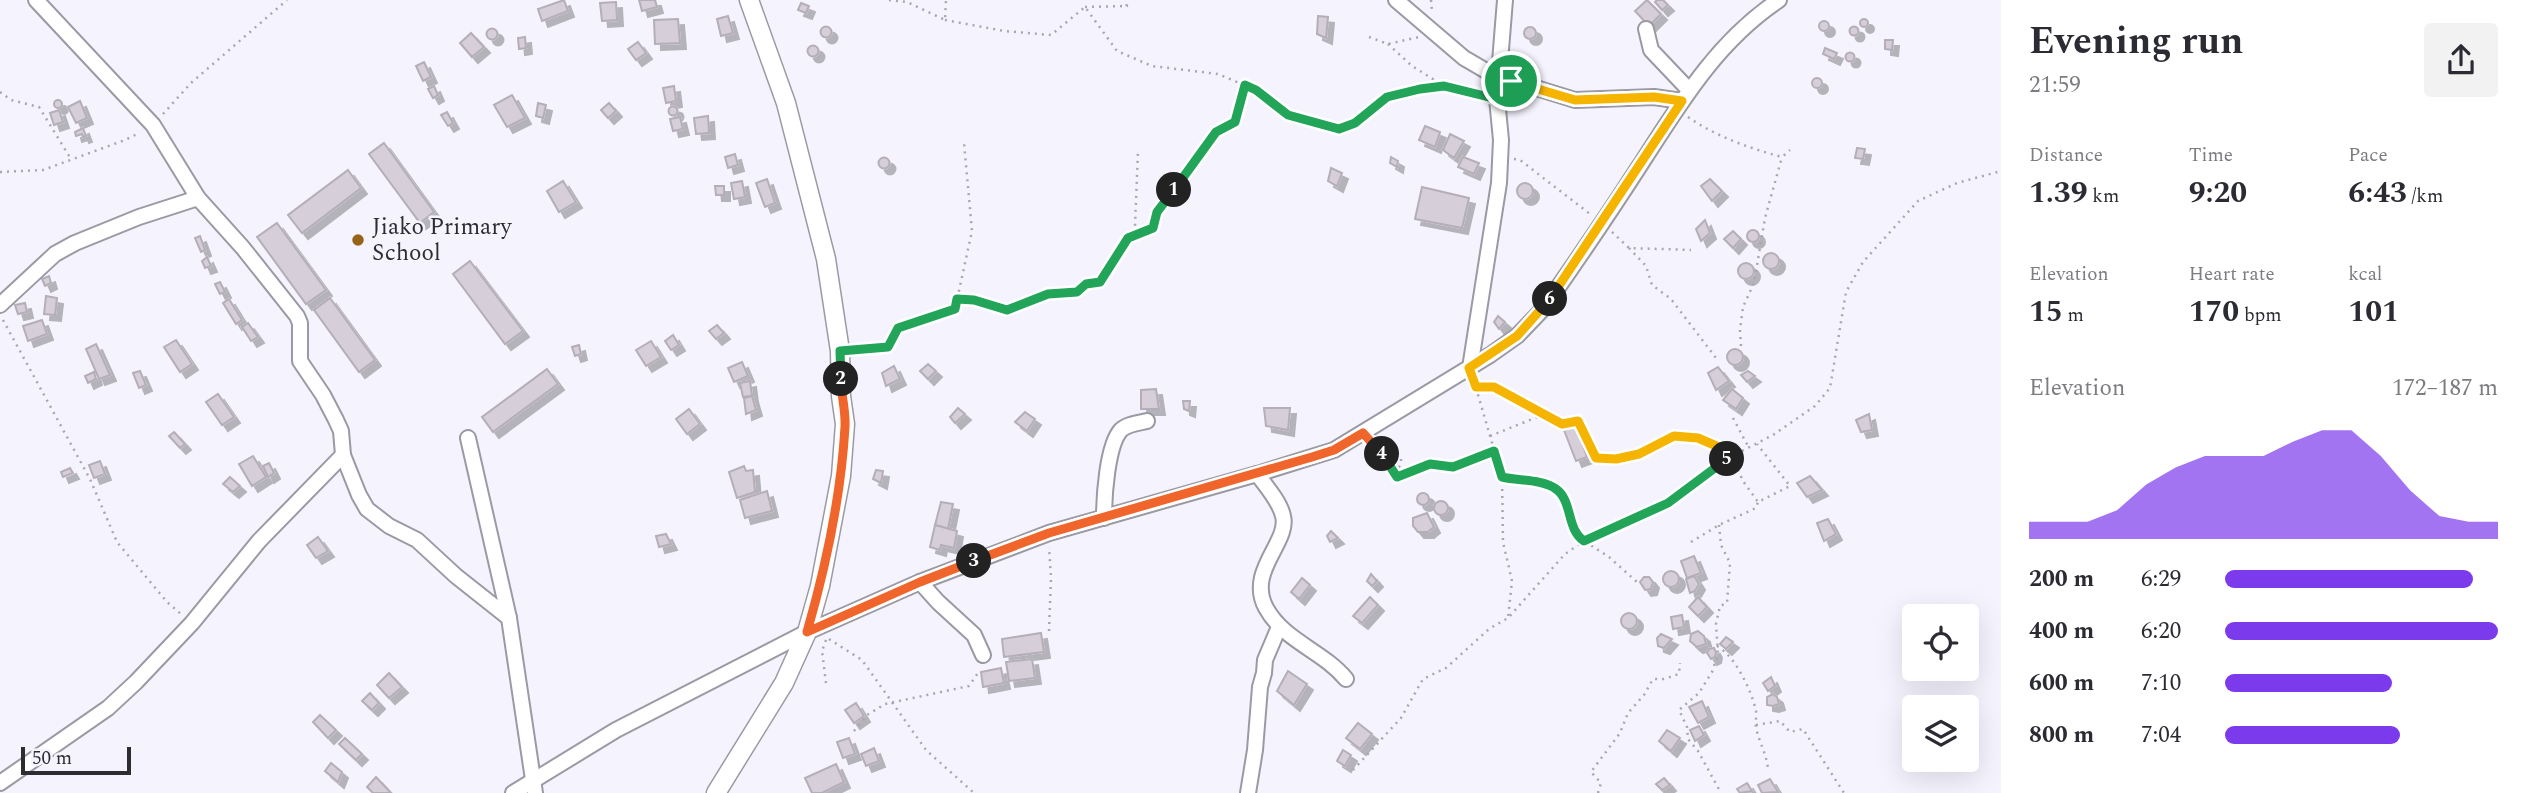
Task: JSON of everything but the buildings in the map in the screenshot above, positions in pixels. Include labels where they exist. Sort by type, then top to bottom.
[{"type":"street","points":[[36,0],[153,125],[198,198],[243,247],[297,316],[300,323],[300,361],[336,419],[341,431],[343,456],[367,509],[389,526],[417,540],[456,576],[509,618]]},
{"type":"street","points":[[716,793],[784,683],[807,632],[820,586],[841,476],[845,424],[840,351],[826,259],[786,103],[749,0]]},
{"type":"street","points":[[1396,0],[1464,58],[1500,79],[1533,86],[1575,100],[1654,97],[1683,100]]},
{"type":"street","points":[[1469,368],[1494,223],[1501,156],[1497,99],[1505,0]]},
{"type":"street","points":[[513,793],[534,787],[616,730],[807,632],[920,582],[1049,533],[1334,450],[1469,368],[1517,336],[1543,309],[1683,100],[1719,51],[1779,0]]},
{"type":"street","points":[[1646,29],[1651,50],[1683,100]]},
{"type":"street","points":[[0,305],[55,254],[75,243],[139,217],[198,198]]},
{"type":"street","points":[[1104,518],[1104,488],[1116,439],[1124,427],[1147,421]]},
{"type":"street","points":[[468,438],[509,618],[534,787]]},
{"type":"street","points":[[0,783],[108,708],[192,623],[259,541],[343,456]]},
{"type":"street","points":[[1257,474],[1283,514],[1284,524],[1264,566],[1261,592],[1266,608],[1279,627],[1336,667],[1346,679]]},
{"type":"street","points":[[920,582],[974,635],[983,655]]},
{"type":"street","points":[[1248,793],[1255,750],[1256,709],[1265,660],[1279,627]]},
{"type":"path","points":[[889,0],[907,2],[945,20],[1004,31],[1051,35],[1085,7],[1127,6],[1124,0]]},
{"type":"path","points":[[945,20],[946,0]]},
{"type":"path","points":[[1085,7],[1117,51],[1152,66],[1218,75],[1256,90],[1288,115],[1339,129],[1355,123],[1387,97],[1444,86]]},
{"type":"path","points":[[1388,44],[1434,34]]},
{"type":"path","points":[[1368,37],[1388,44],[1412,66],[1444,86],[1497,99]]},
{"type":"path","points":[[1128,238],[1153,228],[1157,212],[1216,132],[1235,122],[1245,85]]},
{"type":"path","points":[[0,92],[11,100],[39,107],[71,159]]},
{"type":"path","points":[[1683,100],[1723,138],[1782,157]]},
{"type":"path","points":[[840,351],[888,347],[898,328],[955,309],[972,230],[964,143]]},
{"type":"path","points":[[957,299],[974,300],[1007,310],[1048,294],[1077,292],[1086,284],[1100,282],[1135,226],[1138,150]]},
{"type":"path","points":[[1741,346],[1743,307],[1754,283],[1765,218],[1782,157],[1790,150]]},
{"type":"path","points":[[1501,156],[1520,160],[1602,223],[1629,248],[1646,266],[1652,285],[1671,299],[1716,358]]},
{"type":"path","points":[[1353,770],[1401,718],[1423,679],[1447,668],[1489,629],[1508,618],[1565,554],[1584,541],[1668,503],[1734,455],[1758,444],[1815,406],[1830,388],[1846,292],[1863,262],[1918,201],[1957,183],[2001,171]]},
{"type":"path","points":[[1629,248],[1690,250]]},
{"type":"path","points":[[0,314],[90,479],[117,542],[167,602],[192,623]]},
{"type":"path","points":[[1469,368],[1502,477],[1503,542],[1511,581],[1508,618]]},
{"type":"path","points":[[1476,387],[1494,387],[1562,424],[1578,421],[1596,458],[1616,459],[1639,454],[1674,436],[1698,438],[1734,455],[1743,481],[1758,502]]},
{"type":"path","points":[[1490,436],[1545,414]]},
{"type":"path","points":[[1733,418],[1749,448]]},
{"type":"path","points":[[1363,433],[1397,477],[1430,464],[1453,467],[1494,451]]},
{"type":"path","points":[[1691,542],[1756,508],[1758,502],[1790,486],[1758,444]]},
{"type":"path","points":[[1381,453],[1401,459],[1399,467],[1390,466]]},
{"type":"path","points":[[1502,477],[1542,482],[1558,489],[1566,502],[1578,537],[1609,557],[1637,582]]},
{"type":"path","points":[[1719,525],[1721,545],[1730,563],[1727,603],[1720,606],[1716,624],[1718,654],[1712,673],[1699,693],[1679,710],[1689,739],[1721,793]]},
{"type":"path","points":[[1049,533],[1049,631]]},
{"type":"path","points":[[826,683],[822,651],[827,637],[862,660],[926,750],[974,793]]},
{"type":"path","points":[[1717,646],[1727,652],[1744,675],[1757,712],[1756,725],[1768,758],[1768,770]]},
{"type":"path","points":[[854,731],[867,715],[885,704],[969,686],[980,671],[983,655]]},
{"type":"path","points":[[1598,793],[1601,783],[1591,772],[1620,733],[1628,713],[1644,695],[1653,679],[1679,674],[1680,663]]},
{"type":"path","points":[[1756,725],[1780,720],[1790,732],[1803,729],[1844,793]]},
{"type":"place","name":"Jiako Primary School","points":[[358,240]]},
{"type":"route","points":[[1500,79],[1511,81],[1575,100],[1654,97],[1682,101],[1543,309],[1517,336],[1469,368],[1476,387],[1491,385],[1562,424],[1578,421],[1596,458],[1616,459],[1639,454],[1674,436],[1698,438],[1735,454],[1668,503],[1584,541],[1578,537],[1566,502],[1558,489],[1542,482],[1502,477],[1494,451],[1453,467],[1430,464],[1397,477],[1363,433],[1334,450],[1049,533],[920,582],[807,632],[820,586],[841,476],[845,424],[840,351],[888,347],[898,328],[955,309],[957,299],[974,300],[1007,310],[1048,294],[1077,292],[1086,284],[1100,282],[1128,238],[1153,228],[1157,212],[1216,132],[1235,122],[1245,85],[1256,90],[1288,115],[1339,129],[1355,123],[1387,97],[1444,86],[1497,99],[1500,79]]}]
